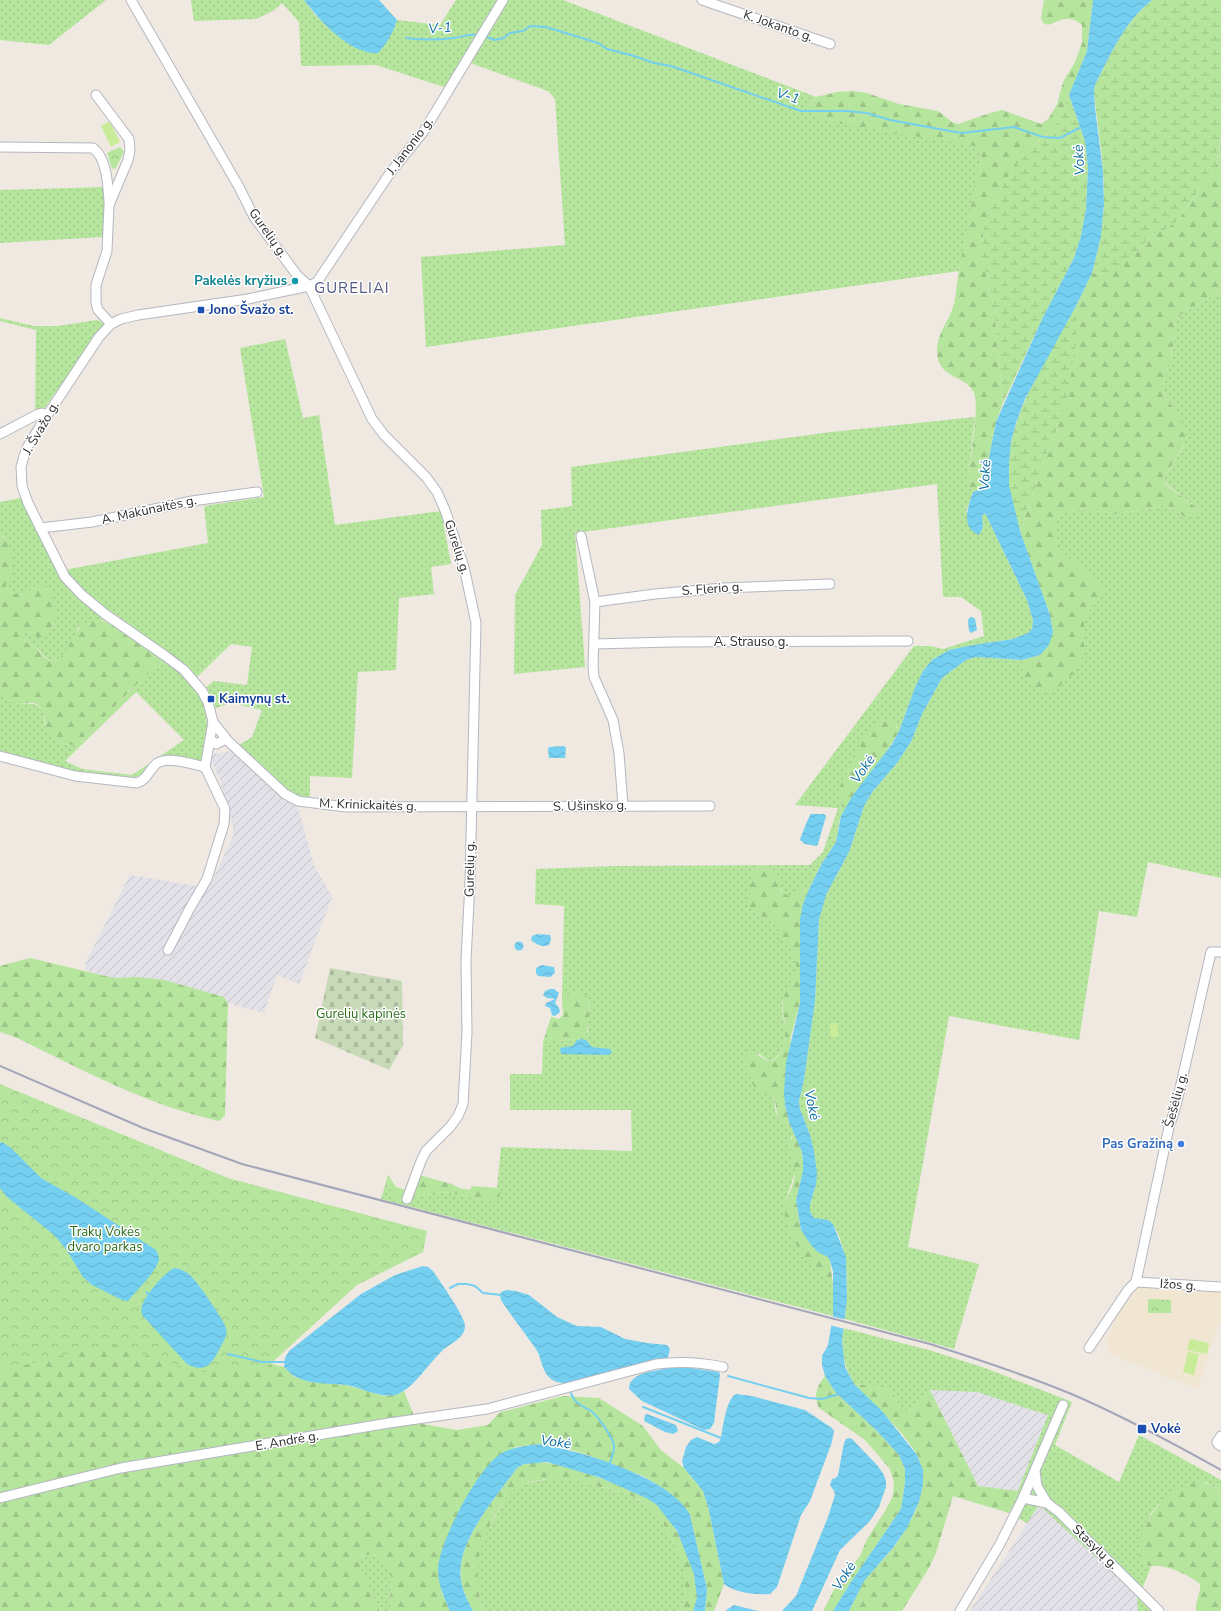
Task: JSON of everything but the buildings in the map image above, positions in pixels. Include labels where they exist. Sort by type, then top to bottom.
[{"type":"street","name":"Gurelių g.","points":[[131,0],[240,187],[254,217],[297,275],[309,286],[372,419],[384,435],[426,477],[437,492],[445,510],[464,567],[476,623],[470,882],[466,960],[467,1033],[463,1104],[458,1116],[450,1127],[426,1151],[407,1199]]},
{"type":"street","name":"J. Janonio g.","points":[[309,286],[317,282],[322,277],[390,173],[424,131],[503,0]]},
{"type":"street","name":"K. Jokanto g.","points":[[702,0],[830,44]]},
{"type":"street","points":[[96,95],[129,139],[130,150],[128,160],[110,205]]},
{"type":"street","points":[[0,147],[93,148],[98,151],[107,176],[110,205],[107,251],[96,284],[95,293],[98,310],[111,324]]},
{"type":"street","name":"J. Švažo g.","points":[[205,767],[213,722],[206,696],[184,670],[105,614],[82,595],[65,577],[28,503],[22,486],[22,467],[24,456],[28,446],[47,415],[99,336],[111,324],[121,319],[138,315],[248,299],[309,286]]},
{"type":"street","points":[[0,434],[35,415],[42,413],[47,415]]},
{"type":"street","name":"A. Makūnaitės g.","points":[[40,528],[92,522],[192,501],[257,492]]},
{"type":"street","points":[[581,536],[595,602],[594,677],[612,720],[619,753],[623,806]]},
{"type":"street","name":"S. Flerio g.","points":[[595,602],[655,594],[723,588],[830,584]]},
{"type":"street","name":"A. Strauso g.","points":[[594,644],[674,642],[908,642]]},
{"type":"street","name":"J. Švažo g.","points":[[213,722],[224,736],[254,767]]},
{"type":"street","points":[[211,740],[216,744],[224,740],[224,736]]},
{"type":"street","points":[[0,756],[75,776],[137,783],[142,781],[155,764],[161,761],[171,760],[205,767],[225,809],[224,824],[207,878],[168,950]]},
{"type":"street","name":"M. Krinickaitės g.","points":[[254,767],[285,794],[298,801],[346,807],[471,808]]},
{"type":"street","name":"S. Ušinsko g.","points":[[471,808],[710,806]]},
{"type":"street","name":"Šešėlių g.","points":[[1136,1282],[1169,1127],[1176,1106],[1211,952],[1221,952]]},
{"type":"street","points":[[1089,1348],[1128,1290],[1136,1282]]},
{"type":"street","name":"Ižos g.","points":[[1136,1282],[1221,1287]]},
{"type":"street","name":"E. Andrė g.","points":[[0,1498],[121,1468],[389,1423],[477,1411],[638,1368],[672,1362],[698,1362],[723,1367]]},
{"type":"street","points":[[960,1611],[1000,1544],[1023,1498],[1063,1405]]},
{"type":"street","points":[[1221,1436],[1217,1442],[1221,1446]]},
{"type":"street","points":[[1034,1471],[1037,1486],[1047,1503]]},
{"type":"street","name":"Stasylų g.","points":[[1023,1498],[1047,1503],[1060,1512],[1160,1611]]},
{"type":"shaded area","points":[[231,751],[297,805],[314,865],[332,897],[299,984],[277,975],[264,1013],[228,1003],[224,997],[165,980],[137,977],[114,978],[85,970],[86,962],[130,875],[209,888],[233,836],[233,825],[219,777],[213,765],[200,763],[203,756]]},
{"type":"shaded area","points":[[1138,1286],[1221,1292],[1221,1326],[1218,1325],[1198,1389],[1110,1354],[1106,1342],[1116,1315]]},
{"type":"shaded area","points":[[930,1390],[977,1392],[1048,1415],[1018,1491],[978,1486]]},
{"type":"shaded area","points":[[1039,1505],[1137,1595],[1138,1611],[970,1611]]},
{"type":"green space","points":[[0,0],[106,0],[49,45],[0,40]]},
{"type":"green space","points":[[191,0],[304,0],[316,16],[352,45],[395,26],[397,20],[440,25],[456,0],[499,0],[444,87],[376,65],[301,66],[299,22],[282,3],[273,11],[256,19],[194,21]]},
{"type":"green space","points":[[508,0],[563,0],[816,97],[809,105],[979,147],[982,152],[959,271],[426,347],[421,257],[565,245],[555,99],[548,91],[470,63]]},
{"type":"green space","points":[[1044,0],[1093,0],[1087,51],[1060,118],[1049,132],[1031,148],[1014,168],[998,193],[985,221],[981,253],[994,306],[1003,403],[996,422],[983,488],[973,492],[967,484],[976,411],[974,393],[965,382],[946,372],[938,359],[937,349],[939,337],[950,316],[954,304],[958,275],[982,152],[979,147],[824,121],[809,112],[809,105],[816,97],[837,92],[854,91],[867,93],[899,104],[938,111],[952,122],[958,124],[1002,110],[1041,124],[1048,119],[1057,105],[1063,82],[1075,62],[1082,43],[1082,25],[1077,22],[1065,19],[1048,25],[1043,23],[1041,18]]},
{"type":"green space","points":[[1152,0],[1221,0],[1221,136],[1216,165],[1178,221],[1164,230],[1151,235],[1133,257],[1115,269],[1104,274],[1092,273],[1101,235],[1104,196],[1102,160],[1094,91],[1095,85],[1126,28],[1142,9]]},
{"type":"green space","points":[[1069,95],[1085,141],[1088,168],[1086,209],[1081,236],[1074,258],[1043,317],[1003,403],[994,306],[981,253],[985,221],[998,193],[1014,168],[1031,148],[1049,132],[1060,118]]},
{"type":"green space","points":[[110,121],[120,142],[111,147],[101,126]]},
{"type":"green space","points":[[1221,136],[1221,293],[1185,310],[1176,321],[1171,360],[1162,385],[1166,398],[1178,414],[1186,433],[1184,445],[1164,478],[1166,485],[1200,510],[1199,515],[1185,517],[1169,506],[1158,506],[1121,514],[1075,509],[1065,512],[1056,521],[1056,535],[1062,552],[1101,584],[1104,592],[1088,612],[1084,620],[1084,654],[1075,672],[1054,691],[1039,691],[1022,676],[1022,660],[1040,655],[1053,632],[1050,615],[1020,531],[1057,429],[1076,344],[1076,306],[1092,273],[1104,274],[1133,257],[1151,235],[1164,230],[1178,221],[1216,165]]},
{"type":"green space","points":[[120,147],[124,152],[116,168],[112,169],[107,153]]},
{"type":"green space","points":[[105,187],[103,237],[0,243],[0,190]]},
{"type":"green space","points":[[1221,293],[1221,878],[1148,862],[1137,917],[1099,911],[1079,1040],[949,1016],[908,1247],[979,1264],[954,1349],[845,1319],[847,1283],[845,1258],[839,1235],[833,1224],[814,1218],[810,1212],[810,1204],[816,1185],[814,1151],[810,1135],[800,1109],[799,1101],[804,1080],[815,1001],[819,920],[826,895],[849,852],[864,806],[873,791],[897,763],[911,742],[922,714],[942,678],[966,660],[976,657],[1022,660],[1022,676],[1084,654],[1084,620],[1088,612],[1104,592],[1101,584],[1062,552],[1056,535],[1056,521],[1065,512],[1075,509],[1121,514],[1158,506],[1169,506],[1185,517],[1200,510],[1166,484],[1164,478],[1184,446],[1178,414],[1166,398],[1162,385],[1171,360],[1176,321],[1185,310]]},
{"type":"green space","points":[[1076,306],[1076,344],[1068,394],[1020,531],[1009,486],[1008,463],[1012,440],[1019,416],[1029,393],[1040,370]]},
{"type":"green space","points":[[0,318],[34,326],[58,326],[97,320],[105,324],[35,421],[36,330],[0,321]]},
{"type":"green space","points":[[285,339],[303,418],[319,415],[335,525],[441,511],[451,564],[431,567],[434,594],[399,598],[396,670],[358,672],[352,778],[310,776],[310,800],[300,797],[281,786],[239,745],[252,737],[262,710],[231,703],[216,708],[205,688],[214,681],[247,685],[252,647],[231,644],[196,678],[177,660],[85,593],[64,570],[208,543],[204,506],[264,497],[240,348]]},
{"type":"green space","points":[[975,417],[967,484],[973,492],[966,512],[983,527],[982,516],[985,513],[1027,600],[1033,620],[1032,629],[1028,633],[1013,639],[949,650],[932,660],[923,671],[916,685],[899,731],[896,726],[838,791],[842,806],[832,839],[836,842],[822,863],[810,887],[806,887],[791,897],[787,896],[781,890],[776,872],[755,914],[775,922],[782,939],[794,953],[796,959],[796,971],[782,1005],[785,1023],[783,1047],[778,1056],[769,1061],[758,1053],[762,1092],[771,1095],[774,1100],[778,1117],[783,1123],[789,1122],[795,1135],[791,1137],[789,1146],[795,1165],[795,1173],[785,1207],[828,1280],[833,1285],[833,1316],[381,1199],[388,1175],[390,1189],[399,1199],[439,1192],[452,1193],[490,1202],[500,1191],[497,1188],[501,1147],[632,1151],[631,1110],[510,1110],[510,1074],[542,1074],[543,1042],[576,1039],[586,1034],[588,1031],[590,1003],[575,992],[562,999],[564,906],[535,904],[536,869],[614,866],[810,865],[823,852],[838,808],[795,805],[914,646],[931,646],[943,649],[984,636],[981,611],[961,597],[943,597],[937,484],[575,533],[585,667],[514,674],[515,595],[542,545],[541,510],[572,506],[571,467],[831,432]]},
{"type":"green space","points":[[21,498],[62,576],[108,622],[102,620],[78,628],[68,650],[64,655],[54,660],[48,659],[37,648],[24,639],[24,634],[28,632],[44,637],[49,633],[54,624],[36,586],[23,595],[11,593],[6,588],[6,581],[12,577],[4,536],[0,535],[0,502]]},
{"type":"green space","points":[[0,535],[7,542],[13,567],[12,577],[6,581],[6,588],[11,593],[23,595],[40,585],[43,585],[47,586],[52,594],[55,612],[53,625],[48,636],[41,638],[28,632],[24,634],[24,640],[36,648],[47,659],[55,660],[61,657],[80,628],[86,622],[95,620],[102,621],[120,629],[163,658],[76,745],[64,744],[47,734],[44,714],[39,705],[35,703],[18,704],[0,694]]},
{"type":"green space","points":[[163,658],[194,688],[204,706],[207,729],[206,742],[200,763],[169,757],[144,774],[127,779],[72,772],[0,751],[0,694],[19,704],[34,704],[40,707],[44,713],[47,729],[53,737],[66,744],[76,745]],"holes":[[[136,692],[184,740],[132,775],[82,769],[65,761]]]},
{"type":"green space","points":[[886,720],[893,723],[899,731],[886,753],[848,804],[841,818],[836,842],[832,839],[842,806],[838,791],[865,733],[877,723]]},
{"type":"green space","points":[[762,866],[769,866],[775,871],[781,891],[784,894],[793,896],[806,887],[810,887],[803,904],[800,1003],[791,1036],[785,1105],[789,1122],[783,1123],[779,1121],[773,1097],[769,1094],[758,1091],[754,1087],[745,1063],[745,1056],[753,1051],[768,1061],[774,1060],[780,1054],[785,1035],[783,1002],[796,968],[794,954],[781,937],[776,923],[754,913],[749,905],[751,873]]},
{"type":"green space","points":[[30,958],[114,978],[137,977],[165,980],[224,997],[228,1003],[225,1115],[219,1121],[166,1106],[114,1085],[15,1037],[0,1032],[0,966]]},
{"type":"green space","name":"Gurelių kapinės","points":[[330,968],[402,981],[403,1045],[389,1070],[315,1038]]},
{"type":"green space","points":[[575,992],[581,993],[589,1000],[590,1015],[586,1034],[576,1039],[543,1042],[551,1017],[559,1019],[563,1015],[562,999]]},
{"type":"green space","points":[[830,1023],[838,1023],[838,1037],[830,1037]]},
{"type":"green space","name":"Trakų Vokės dvaro parkas","points":[[0,1084],[228,1178],[427,1231],[423,1252],[357,1285],[265,1369],[198,1372],[110,1344],[0,1371]]},
{"type":"green space","points":[[795,1135],[802,1152],[803,1161],[803,1171],[796,1200],[801,1230],[818,1252],[828,1257],[830,1261],[833,1285],[813,1267],[800,1251],[790,1233],[787,1224],[785,1206],[795,1175],[789,1147],[791,1138]]},
{"type":"green space","points":[[388,1175],[396,1187],[412,1192],[419,1175],[470,1190],[472,1186],[497,1188],[500,1191],[499,1199],[496,1202],[490,1202],[452,1193],[439,1192],[399,1199],[390,1189]]},
{"type":"green space","points":[[0,1188],[244,1356],[284,1367],[295,1377],[311,1382],[346,1385],[385,1396],[399,1394],[404,1391],[417,1423],[457,1430],[488,1425],[501,1412],[563,1396],[599,1398],[643,1426],[661,1450],[684,1468],[703,1491],[708,1506],[724,1584],[714,1611],[705,1611],[707,1589],[690,1515],[669,1492],[643,1476],[585,1454],[561,1447],[539,1444],[515,1447],[441,1591],[450,1611],[390,1611],[391,1572],[379,1557],[370,1554],[360,1557],[360,1568],[377,1606],[376,1611],[0,1611]]},
{"type":"green space","points":[[1148,1299],[1171,1300],[1171,1313],[1148,1313]]},
{"type":"green space","points":[[843,1328],[929,1350],[985,1368],[1072,1402],[1055,1445],[1119,1482],[1139,1435],[1221,1480],[1221,1490],[1205,1482],[1158,1505],[1151,1513],[1145,1526],[1139,1551],[1143,1564],[1151,1567],[1142,1589],[1163,1611],[1138,1611],[1137,1595],[1039,1505],[1027,1523],[1009,1513],[1048,1415],[977,1392],[930,1390],[920,1402],[908,1412],[900,1406],[892,1391],[874,1386],[854,1384],[845,1364],[842,1344]]},
{"type":"green space","points":[[1190,1339],[1209,1343],[1207,1354],[1187,1350]]},
{"type":"green space","points":[[1188,1352],[1199,1354],[1194,1375],[1183,1372]]},
{"type":"green space","points":[[825,1376],[836,1393],[876,1430],[899,1455],[905,1469],[905,1483],[901,1509],[833,1611],[823,1611],[837,1584],[860,1556],[867,1539],[885,1511],[893,1496],[894,1483],[890,1469],[865,1440],[819,1408],[816,1395]]},
{"type":"green space","points":[[854,1384],[874,1386],[892,1391],[900,1406],[908,1412],[920,1402],[930,1390],[978,1486],[1018,1491],[1009,1513],[953,1496],[936,1553],[929,1568],[902,1611],[849,1611],[864,1581],[889,1553],[913,1517],[922,1492],[923,1479],[922,1467],[911,1445],[896,1427]]},
{"type":"green space","points":[[534,1462],[558,1465],[582,1472],[650,1499],[656,1504],[671,1522],[690,1560],[694,1573],[697,1598],[693,1611],[681,1611],[685,1588],[682,1562],[658,1515],[649,1506],[627,1494],[579,1482],[551,1479],[532,1482],[516,1489],[505,1500],[499,1509],[486,1533],[482,1544],[478,1566],[478,1588],[483,1611],[473,1611],[462,1585],[460,1570],[463,1555],[469,1539],[487,1508],[517,1468],[524,1464]]},
{"type":"green space","points":[[549,1479],[568,1479],[628,1494],[650,1506],[659,1516],[681,1558],[685,1574],[685,1594],[681,1611],[483,1611],[477,1572],[481,1542],[485,1533],[505,1500],[513,1490],[524,1484]]},
{"type":"green space","points":[[1201,1481],[1221,1490],[1221,1611],[1196,1611],[1200,1584],[1175,1570],[1143,1564],[1139,1551],[1140,1538],[1145,1524],[1154,1511],[1164,1500],[1176,1491],[1189,1484]]},
{"type":"green space","points":[[370,1554],[379,1557],[391,1572],[390,1611],[376,1611],[377,1606],[360,1568],[360,1557]]},
{"type":"water","points":[[304,0],[379,0],[397,20],[389,38],[378,53],[367,52],[346,42],[336,35]]},
{"type":"water","points":[[1093,0],[1152,0],[1142,9],[1126,28],[1095,85],[1095,108],[1103,171],[1104,204],[1101,236],[1097,253],[1092,273],[1076,306],[1025,399],[1011,442],[1009,485],[1020,531],[1050,615],[1053,632],[1049,645],[1040,655],[1022,660],[976,657],[966,660],[942,678],[922,714],[911,742],[897,763],[873,791],[864,806],[849,852],[826,895],[819,920],[815,1001],[804,1080],[799,1101],[800,1109],[810,1135],[814,1151],[817,1173],[816,1185],[810,1204],[810,1212],[814,1218],[828,1220],[833,1224],[846,1257],[847,1299],[842,1341],[845,1367],[854,1384],[882,1411],[917,1455],[923,1470],[923,1485],[919,1502],[907,1528],[892,1549],[864,1581],[849,1611],[833,1611],[901,1509],[905,1483],[905,1469],[899,1455],[876,1430],[836,1393],[825,1376],[822,1365],[822,1356],[828,1345],[833,1316],[833,1271],[828,1257],[818,1252],[811,1245],[801,1230],[796,1200],[803,1171],[802,1152],[789,1122],[784,1092],[786,1063],[800,1003],[800,919],[803,904],[810,887],[822,863],[836,842],[841,816],[853,795],[892,744],[899,731],[916,685],[923,671],[932,660],[949,650],[1013,639],[1028,633],[1032,629],[1033,620],[1027,600],[985,513],[982,516],[983,527],[979,535],[973,532],[969,527],[967,516],[973,492],[983,488],[996,422],[1043,317],[1074,258],[1081,236],[1086,209],[1088,168],[1085,141],[1069,95],[1087,51]]},
{"type":"water","points":[[972,617],[975,619],[977,630],[971,633],[969,631],[968,621],[969,618]]},
{"type":"water","points":[[564,746],[566,748],[565,758],[549,758],[549,747]]},
{"type":"water","points":[[811,814],[824,814],[826,816],[817,846],[805,844],[800,840]]},
{"type":"water","points":[[537,934],[550,935],[551,939],[549,945],[542,946],[531,940],[532,936]]},
{"type":"water","points":[[519,941],[524,946],[519,951],[514,946]]},
{"type":"water","points":[[542,965],[554,967],[555,973],[550,977],[538,976],[536,973],[536,968]]},
{"type":"water","points":[[554,989],[559,993],[555,1003],[560,1012],[555,1016],[552,1015],[550,1008],[545,1006],[546,1003],[555,999],[547,998],[543,995],[545,991]]},
{"type":"water","points":[[577,1040],[586,1040],[592,1047],[610,1049],[612,1052],[609,1055],[561,1054],[560,1048],[573,1046]]},
{"type":"water","points":[[2,1142],[11,1148],[41,1178],[78,1199],[156,1250],[159,1259],[158,1264],[128,1301],[122,1300],[92,1285],[83,1277],[66,1249],[54,1235],[7,1197],[0,1188],[0,1143]]},
{"type":"water","points":[[423,1266],[428,1267],[433,1271],[457,1307],[465,1326],[464,1331],[459,1338],[436,1357],[412,1385],[400,1393],[388,1396],[347,1385],[302,1380],[291,1374],[284,1367],[285,1358],[289,1351],[361,1294],[395,1275]]},
{"type":"water","points":[[175,1268],[186,1272],[193,1278],[215,1309],[226,1328],[226,1336],[217,1354],[211,1363],[203,1368],[193,1367],[187,1364],[142,1314],[142,1306],[151,1291],[166,1274]]},
{"type":"water","points":[[507,1290],[529,1295],[557,1317],[577,1326],[601,1327],[625,1339],[667,1345],[670,1349],[668,1357],[665,1360],[569,1383],[555,1381],[545,1372],[536,1349],[501,1300],[501,1292]]},
{"type":"water","points":[[669,1368],[691,1368],[719,1372],[720,1375],[714,1423],[710,1429],[704,1430],[642,1401],[629,1389],[630,1383],[638,1376],[651,1371]]},
{"type":"water","points":[[736,1394],[752,1396],[805,1410],[832,1428],[834,1431],[832,1442],[810,1501],[801,1515],[777,1587],[770,1594],[746,1593],[734,1590],[724,1584],[708,1506],[703,1491],[684,1468],[682,1461],[686,1447],[691,1440],[697,1437],[714,1444],[719,1442],[727,1407]]},
{"type":"water","points":[[647,1414],[676,1425],[678,1431],[673,1434],[665,1432],[644,1421],[645,1415]]},
{"type":"water","points":[[846,1439],[852,1439],[877,1465],[884,1475],[886,1487],[879,1507],[870,1521],[840,1550],[812,1611],[782,1611],[796,1596],[828,1517],[835,1495],[830,1485],[832,1479],[836,1478],[838,1475],[844,1443]]},
{"type":"water","points":[[539,1444],[574,1452],[616,1465],[655,1483],[671,1494],[683,1505],[690,1515],[707,1589],[705,1611],[693,1611],[697,1598],[694,1574],[677,1531],[656,1504],[601,1478],[547,1462],[524,1464],[517,1468],[487,1508],[469,1539],[463,1555],[460,1570],[462,1585],[473,1611],[450,1611],[440,1586],[438,1570],[444,1543],[460,1508],[480,1476],[490,1463],[499,1455],[523,1446]]},
{"type":"water","points":[[734,1605],[758,1611],[725,1611]]},
{"type":"pier","points":[[831,1316],[847,1320],[845,1329],[829,1325]]},
{"type":"waterway","name":"V-1","points":[[487,37],[495,40],[504,38],[510,33],[523,31],[530,26],[546,27],[598,43],[607,49],[654,63],[671,66],[801,111],[847,111],[867,113],[890,120],[961,133],[1014,127],[1043,137],[1060,138],[1081,127]]},
{"type":"waterway","name":"V-1","points":[[406,38],[436,39],[475,35]]},
{"type":"waterway","points":[[450,1288],[458,1284],[467,1284],[475,1286],[483,1293],[501,1295]]},
{"type":"waterway","points":[[146,1292],[151,1296]]},
{"type":"waterway","points":[[228,1354],[262,1362],[286,1362]]},
{"type":"waterway","points":[[728,1376],[809,1398],[822,1399],[839,1394]]},
{"type":"waterway","points":[[571,1393],[576,1402],[591,1411],[597,1417],[612,1439],[614,1449],[609,1465]]},
{"type":"waterway","points":[[643,1407],[721,1438]]},
{"type":"railway","points":[[0,1066],[143,1128],[242,1164],[930,1344],[965,1355],[1034,1379],[1088,1401],[1146,1429],[1221,1470]]},
{"type":"place","name":"Pakelės kryžius","points":[[295,281]]},
{"type":"place","name":"Jono Švažo st.","points":[[201,310]]},
{"type":"place","name":"Kaimynų st.","points":[[211,699]]},
{"type":"place","name":"Pas Gražiną","points":[[1181,1144]]},
{"type":"place","name":"Vokė","points":[[1142,1429]]},
{"type":"district","name":"GURELIAI","points":[[352,288]]}]
